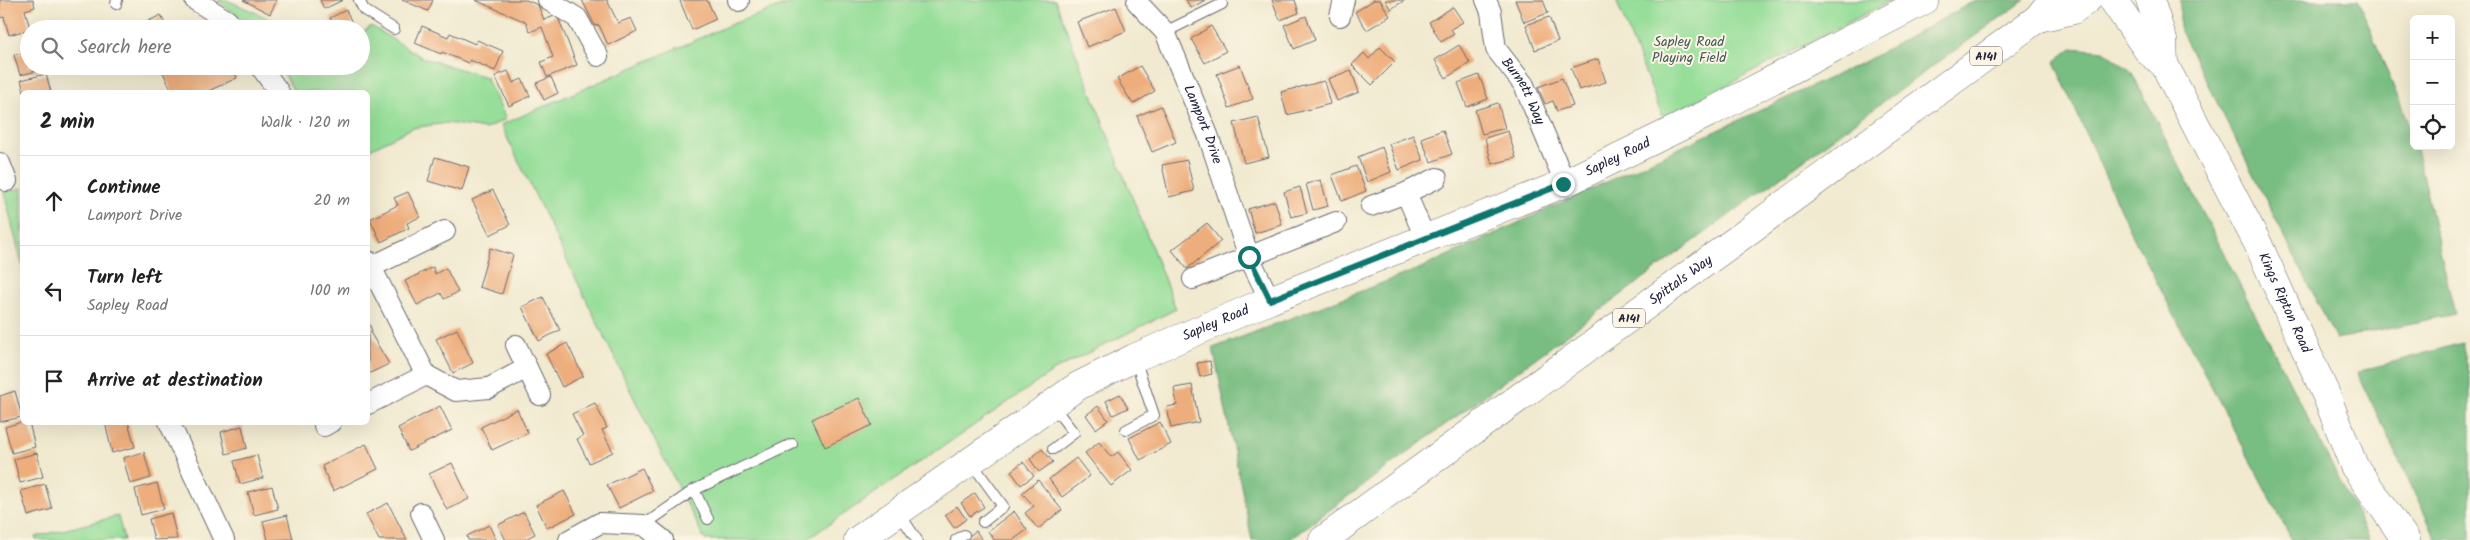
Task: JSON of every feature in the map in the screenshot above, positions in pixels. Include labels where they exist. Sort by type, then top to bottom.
[{"type":"main road","name":"Sapley Road","points":[[858,540],[1078,386],[1134,358],[1270,300],[1426,240],[1563,184],[1709,113],[1925,0]]},
{"type":"main road","name":"Spittals Way","points":[[1323,540],[1739,238],[2045,9],[2073,10],[2087,0]]},
{"type":"main road","name":"Kings Ripton Road","points":[[2114,0],[2149,52],[2164,64],[2258,244],[2327,397],[2354,466],[2406,540]]},
{"type":"main road","name":"Kings Ripton Road","points":[[2150,0],[2163,40],[2164,64]]},
{"type":"street","points":[[195,0],[228,20]]},
{"type":"street","points":[[548,0],[577,18],[598,56]]},
{"type":"street","name":"Burnett Way","points":[[1486,0],[1492,12],[1496,49],[1524,85],[1560,170],[1563,184]]},
{"type":"street","name":"Lamport Drive","points":[[1135,1],[1165,32],[1208,135],[1249,257],[1270,300]]},
{"type":"street","points":[[267,75],[278,90]]},
{"type":"street","points":[[0,162],[7,181]]},
{"type":"street","points":[[1371,206],[1406,193],[1437,178]]},
{"type":"street","points":[[1406,193],[1426,240]]},
{"type":"street","points":[[1193,279],[1336,222]]},
{"type":"street","points":[[370,264],[445,231]]},
{"type":"street","points":[[370,266],[426,375],[456,391],[489,388],[527,368]]},
{"type":"street","points":[[516,345],[540,395]]},
{"type":"street","points":[[370,403],[426,375]]},
{"type":"street","points":[[170,425],[224,540]]},
{"type":"street","points":[[420,513],[434,540]]},
{"type":"street","points":[[569,540],[600,523],[644,525],[663,540]]},
{"type":"lane","points":[[359,0],[364,10],[394,29]]},
{"type":"lane","points":[[1165,32],[1222,4]]},
{"type":"lane","points":[[1126,430],[1154,416],[1134,358]]},
{"type":"lane","points":[[1052,404],[1074,433],[1053,449]]},
{"type":"lane","points":[[644,525],[694,490],[792,444]]},
{"type":"lane","points":[[970,461],[1003,506],[983,522]]},
{"type":"lane","points":[[694,490],[708,519]]},
{"type":"lane","points":[[898,512],[917,540]]},
{"type":"green space","points":[[218,0],[227,0],[272,20],[241,20]]},
{"type":"green space","points":[[799,0],[1055,0],[1176,309],[1058,368],[806,540],[705,540],[501,125],[732,24]]},
{"type":"green space","name":"Sapley Road Playing Field","points":[[1616,0],[1892,0],[1663,118]]},
{"type":"green space","points":[[1976,0],[2025,0],[1862,117],[1289,540],[1252,540],[1213,348],[1421,268],[1864,62]]},
{"type":"green space","points":[[2180,0],[2358,0],[2410,127],[2410,150],[2416,150],[2455,314],[2336,339],[2180,29]]},
{"type":"green space","points":[[370,27],[423,58],[486,77],[506,119],[485,129],[447,123],[412,128],[370,149],[370,90],[293,90],[285,75],[370,75]]},
{"type":"green space","points":[[2072,48],[2103,51],[2131,71],[2370,540],[2292,540],[2129,229],[2054,62]]},
{"type":"green space","points":[[20,188],[20,257],[4,192]]},
{"type":"green space","points":[[2462,343],[2470,377],[2470,540],[2437,540],[2357,372]]},
{"type":"green space","points":[[118,516],[124,540],[36,540],[35,537]]},
{"type":"building","points":[[0,0],[33,0],[35,7],[25,10],[28,20],[20,20],[20,32],[9,35],[4,17],[0,18]]},
{"type":"building","points":[[243,0],[277,0],[270,14]]},
{"type":"building","points":[[320,0],[343,0],[324,9]]},
{"type":"building","points":[[402,0],[433,0],[428,11]]},
{"type":"building","points":[[475,0],[526,0],[538,5],[544,20],[557,15],[577,65],[547,77],[541,62],[553,57],[542,27],[530,32],[526,22]]},
{"type":"building","points":[[582,0],[607,0],[618,23],[631,18],[637,31],[608,45],[599,25],[595,26]]},
{"type":"building","points":[[707,0],[716,19],[692,30],[680,1]]},
{"type":"building","points":[[1186,0],[1205,0],[1191,8]]},
{"type":"building","points":[[1272,0],[1295,0],[1299,13],[1280,20]]},
{"type":"building","points":[[1374,0],[1380,0],[1390,16],[1367,30],[1355,12]]},
{"type":"building","points":[[1385,0],[1405,0],[1391,9]]},
{"type":"building","points":[[1515,0],[1543,0],[1548,13],[1524,22]]},
{"type":"building","points":[[1116,7],[1126,31],[1087,47],[1077,22]]},
{"type":"building","points":[[1453,7],[1463,22],[1451,29],[1454,34],[1441,42],[1429,22]]},
{"type":"building","points":[[346,10],[351,20],[331,20],[330,18]]},
{"type":"building","points":[[161,15],[163,20],[151,20]]},
{"type":"building","points":[[1306,16],[1315,40],[1294,49],[1284,25]]},
{"type":"building","points":[[1549,17],[1558,41],[1535,50],[1526,25]]},
{"type":"building","points":[[422,26],[448,37],[450,33],[475,44],[477,40],[503,51],[495,71],[470,60],[468,63],[415,43]]},
{"type":"building","points":[[1211,26],[1226,51],[1205,63],[1191,39]]},
{"type":"building","points":[[1459,45],[1470,63],[1446,78],[1435,60]]},
{"type":"building","points":[[1380,47],[1395,62],[1372,85],[1352,65],[1364,53],[1369,59]]},
{"type":"building","points":[[20,53],[20,75],[14,55]]},
{"type":"building","points":[[1598,59],[1606,82],[1579,90],[1571,68]]},
{"type":"building","points":[[1240,65],[1253,99],[1229,108],[1217,74]]},
{"type":"building","points":[[1140,66],[1155,91],[1133,104],[1117,79]]},
{"type":"building","points":[[1351,70],[1359,92],[1337,101],[1328,79]]},
{"type":"building","points":[[508,71],[513,83],[522,79],[530,96],[509,106],[495,76]]},
{"type":"building","points":[[46,75],[50,90],[24,90],[21,80]]},
{"type":"building","points":[[164,75],[236,75],[237,78],[210,90],[171,90]]},
{"type":"building","points":[[1479,75],[1488,99],[1467,107],[1458,83]]},
{"type":"building","points":[[551,77],[558,93],[544,100],[536,83]]},
{"type":"building","points":[[1562,78],[1573,106],[1557,111],[1553,101],[1545,104],[1538,87]]},
{"type":"building","points":[[1324,81],[1330,104],[1287,115],[1281,92]]},
{"type":"building","points":[[1498,103],[1505,128],[1482,134],[1475,110]]},
{"type":"building","points":[[1161,106],[1176,142],[1152,152],[1137,116]]},
{"type":"building","points":[[1258,117],[1269,157],[1244,163],[1234,123]]},
{"type":"building","points":[[1443,130],[1452,154],[1431,162],[1421,138]]},
{"type":"building","points":[[1508,131],[1516,158],[1492,164],[1485,138]]},
{"type":"building","points":[[1413,135],[1423,160],[1399,170],[1389,144]]},
{"type":"building","points":[[1382,147],[1391,172],[1367,182],[1358,157]]},
{"type":"building","points":[[435,157],[469,167],[462,191],[428,181]]},
{"type":"building","points":[[1187,160],[1194,191],[1169,197],[1162,165]]},
{"type":"building","points":[[1356,166],[1366,191],[1342,201],[1332,175]]},
{"type":"building","points":[[1321,180],[1328,206],[1313,210],[1306,184]]},
{"type":"building","points":[[1300,187],[1307,213],[1291,217],[1284,192]]},
{"type":"building","points":[[493,190],[510,225],[490,235],[472,200]]},
{"type":"building","points":[[408,192],[420,217],[407,223],[409,228],[381,242],[370,219],[398,205],[394,198]]},
{"type":"building","points":[[1275,201],[1282,225],[1255,233],[1248,209]]},
{"type":"building","points":[[1207,223],[1221,241],[1187,269],[1172,250]]},
{"type":"building","points":[[490,248],[513,255],[502,294],[479,287]]},
{"type":"building","points":[[433,267],[435,274],[446,268],[458,292],[444,299],[441,293],[417,305],[405,281]]},
{"type":"building","points":[[543,297],[560,330],[539,341],[522,307]]},
{"type":"building","points":[[457,329],[473,363],[453,373],[436,339]]},
{"type":"building","points":[[370,332],[389,364],[370,373]]},
{"type":"building","points":[[567,343],[583,376],[562,387],[546,354]]},
{"type":"building","points":[[1210,361],[1212,374],[1200,377],[1197,363]]},
{"type":"building","points":[[1192,385],[1199,422],[1171,428],[1167,407],[1177,405],[1174,388]]},
{"type":"building","points":[[15,391],[20,417],[0,422],[0,396]]},
{"type":"building","points":[[1120,394],[1128,408],[1113,415],[1106,401]]},
{"type":"building","points":[[859,398],[872,425],[825,447],[812,419]]},
{"type":"building","points":[[595,403],[607,428],[602,430],[613,452],[589,463],[577,439],[583,436],[572,414]]},
{"type":"building","points":[[440,406],[452,430],[409,451],[398,428]]},
{"type":"building","points":[[1098,406],[1108,420],[1096,429],[1086,415]]},
{"type":"building","points":[[517,409],[528,433],[492,450],[481,427]]},
{"type":"building","points":[[1160,422],[1171,444],[1140,460],[1129,438]]},
{"type":"building","points":[[20,423],[20,425],[30,425],[35,447],[12,453],[5,427]]},
{"type":"building","points":[[106,425],[129,425],[135,447],[112,453]]},
{"type":"building","points":[[242,426],[247,448],[226,454],[221,432]]},
{"type":"building","points":[[1099,442],[1111,457],[1118,452],[1132,470],[1111,486],[1085,453]]},
{"type":"building","points":[[366,444],[378,469],[333,491],[322,466]]},
{"type":"building","points":[[1042,449],[1053,462],[1039,472],[1030,459]]},
{"type":"building","points":[[144,452],[151,478],[130,484],[123,458]]},
{"type":"building","points":[[37,453],[43,477],[20,483],[14,459]]},
{"type":"building","points":[[257,455],[263,478],[240,484],[234,461]]},
{"type":"building","points":[[1076,458],[1090,476],[1062,497],[1049,479]]},
{"type":"building","points":[[1023,462],[1034,476],[1021,485],[1011,471]]},
{"type":"building","points":[[452,463],[469,499],[447,510],[429,474]]},
{"type":"building","points":[[642,468],[653,491],[619,508],[607,485]]},
{"type":"building","points":[[1038,480],[1062,510],[1038,529],[1025,513],[1034,506],[1022,493]]},
{"type":"building","points":[[157,483],[164,509],[141,515],[135,489]]},
{"type":"building","points":[[45,484],[52,509],[28,516],[21,491]]},
{"type":"building","points":[[272,486],[278,509],[254,515],[248,492]]},
{"type":"building","points":[[564,491],[576,514],[547,528],[536,505]]},
{"type":"building","points":[[975,493],[984,507],[970,516],[961,503]]},
{"type":"building","points":[[388,503],[407,540],[379,540],[366,514]]},
{"type":"building","points":[[957,506],[966,519],[954,528],[945,515]]},
{"type":"building","points":[[1014,511],[1027,530],[1013,540],[994,540],[988,531]]},
{"type":"building","points":[[524,512],[535,534],[523,540],[506,540],[498,525]]},
{"type":"building","points":[[171,513],[177,539],[154,540],[149,519]]},
{"type":"building","points":[[287,515],[293,539],[268,540],[263,521]]},
{"type":"building","points":[[489,525],[496,540],[468,540],[467,536]]},
{"type":"building","points":[[976,531],[982,540],[963,540]]},
{"type":"route","points":[[1249,257],[1264,284],[1270,300],[1426,240],[1563,184]]}]
